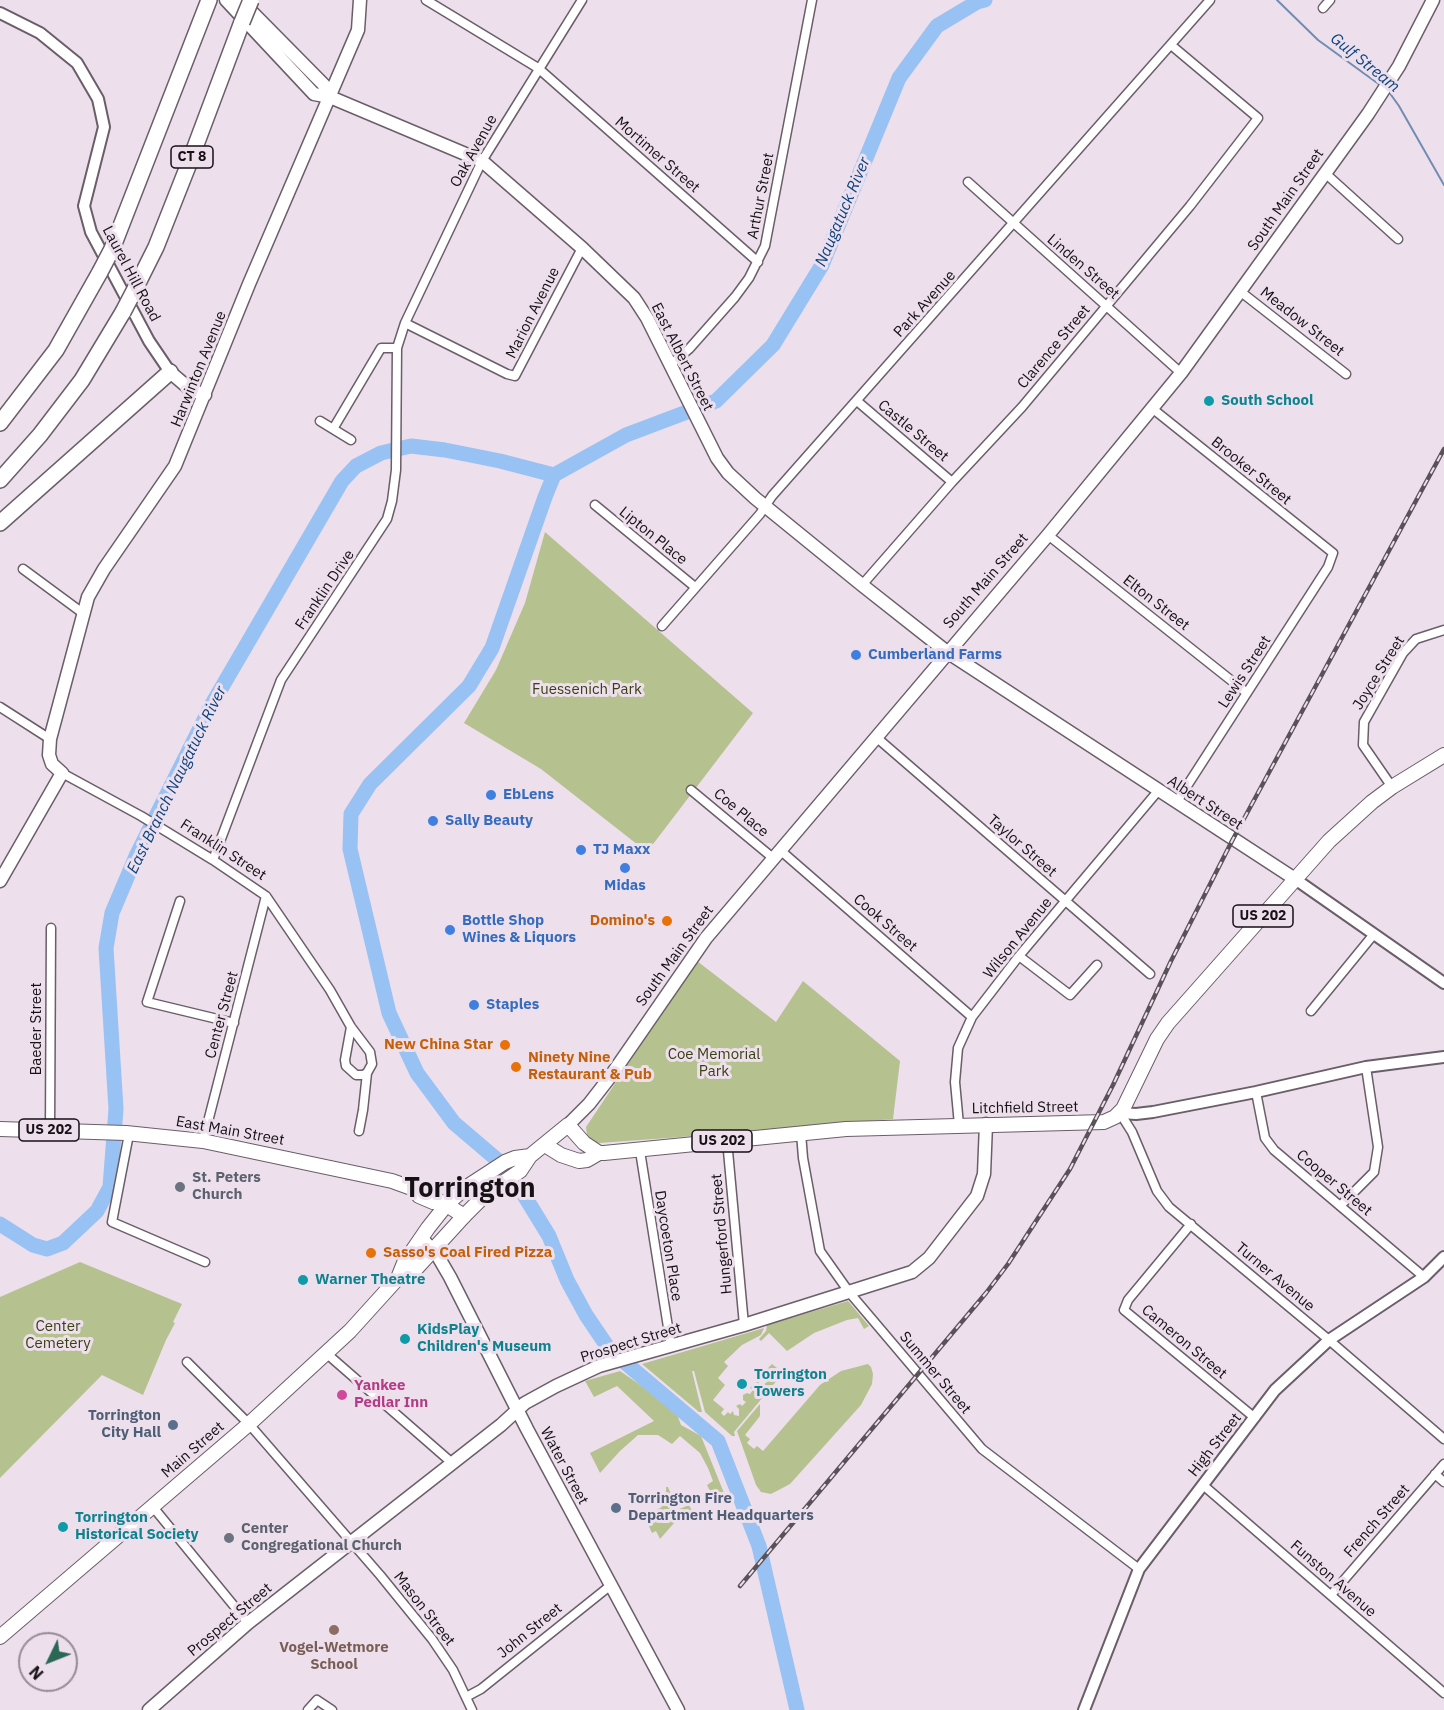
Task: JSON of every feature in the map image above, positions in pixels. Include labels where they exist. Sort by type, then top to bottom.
[{"type":"highway","name":"CT 8","points":[[0,423],[57,350],[112,249],[209,0]]},
{"type":"highway","name":"CT 8","points":[[0,480],[40,435],[82,380],[123,312],[156,247],[251,0]]},
{"type":"highway","points":[[0,523],[170,372]]},
{"type":"main road","name":"East Albert Street","points":[[226,0],[314,94],[330,97],[482,161],[582,248],[634,298],[647,318],[714,452],[728,473],[862,585],[948,652]]},
{"type":"main road","points":[[240,0],[324,85],[330,97]]},
{"type":"main road","name":"Harwinton Avenue","points":[[50,739],[88,597],[104,569],[175,466],[249,284],[358,30],[360,0]]},
{"type":"main road","name":"South Main Street","points":[[491,1171],[509,1160],[530,1156],[568,1125],[592,1100],[706,938],[1153,409],[1241,292],[1385,89],[1432,0]]},
{"type":"main road","name":"Laurel Hill Road","points":[[170,372],[191,390],[205,395]]},
{"type":"main road","name":"Albert Street","points":[[948,652],[1295,879]]},
{"type":"main road","points":[[0,881],[62,773],[52,764],[49,755],[50,739]]},
{"type":"main road","name":"US 202","points":[[1120,1113],[1157,1039],[1168,1023],[1329,841],[1356,815],[1392,787],[1444,755]]},
{"type":"main road","name":"Litchfield Street","points":[[545,1145],[561,1155],[579,1161],[589,1160],[599,1153],[640,1151],[846,1129],[986,1124],[1094,1124],[1109,1120],[1120,1113]]},
{"type":"main road","name":"Prospect Street","points":[[149,1710],[248,1623],[501,1425],[525,1403],[599,1366],[744,1325],[912,1272],[928,1258],[977,1196],[984,1174],[986,1124]]},
{"type":"main road","points":[[568,1125],[580,1140],[599,1153]]},
{"type":"main road","name":"East Main Street","points":[[0,1129],[97,1132],[203,1141],[376,1176],[414,1189],[421,1187],[440,1195],[464,1216]]},
{"type":"main road","name":"South Main Street","points":[[505,1182],[519,1173],[530,1156]]},
{"type":"main road","name":"Main Street","points":[[3,1630],[153,1507],[249,1424],[326,1353],[361,1320],[398,1278],[403,1265],[448,1201],[491,1171]]},
{"type":"main road","name":"Main Street","points":[[398,1278],[413,1272],[483,1196],[505,1182]]},
{"type":"main road","name":"Water Street","points":[[421,1238],[433,1250],[461,1297],[518,1410],[678,1710]]},
{"type":"street","name":"Mortimer Street","points":[[426,0],[538,68],[758,262]]},
{"type":"street","name":"Oak Avenue","points":[[405,323],[482,161],[582,0]]},
{"type":"street","name":"Arthur Street","points":[[670,365],[689,349],[749,278],[765,246],[812,0]]},
{"type":"street","name":"Park Avenue","points":[[662,626],[1210,0]]},
{"type":"street","points":[[1323,8],[1330,0]]},
{"type":"street","name":"Laurel Hill Road","points":[[0,13],[40,33],[77,63],[98,99],[104,127],[84,206],[91,232],[149,341],[170,372]]},
{"type":"street","name":"Clarence Street","points":[[862,585],[952,482],[1022,407],[1190,206],[1257,118],[1170,45]]},
{"type":"street","points":[[1325,173],[1398,239]]},
{"type":"street","name":"Linden Street","points":[[968,182],[1181,373]]},
{"type":"street","name":"Marion Avenue","points":[[405,323],[507,374],[515,375],[521,368],[582,248]]},
{"type":"street","name":"Meadow Street","points":[[1241,292],[1346,374]]},
{"type":"street","name":"Franklin Drive","points":[[213,860],[281,680],[387,519],[396,470],[397,348],[405,323]]},
{"type":"street","points":[[333,429],[381,348],[397,348]]},
{"type":"street","name":"Castle Street","points":[[857,401],[952,482]]},
{"type":"street","name":"Brooker Street","points":[[1153,409],[1333,553]]},
{"type":"street","points":[[320,421],[351,440]]},
{"type":"street","name":"Lipton Place","points":[[595,505],[695,587]]},
{"type":"street","name":"Elton Street","points":[[1048,535],[1247,693]]},
{"type":"street","name":"Lewis Street","points":[[1176,803],[1328,567],[1333,553]]},
{"type":"street","points":[[23,569],[84,614]]},
{"type":"street","name":"Joyce Street","points":[[1392,787],[1364,745],[1364,722],[1403,653],[1416,639],[1444,630]]},
{"type":"street","points":[[0,707],[50,739]]},
{"type":"street","name":"Taylor Street","points":[[876,737],[1150,974]]},
{"type":"street","name":"Franklin Street","points":[[62,773],[141,816],[266,896],[372,1057],[372,1064],[367,1073]]},
{"type":"street","name":"Coe Place","points":[[691,790],[777,854]]},
{"type":"street","name":"Wilson Avenue","points":[[959,1125],[955,1082],[958,1048],[972,1017],[1019,956],[1158,791]]},
{"type":"street","name":"Cook Street","points":[[777,854],[972,1017]]},
{"type":"street","name":"Albert Street","points":[[1295,879],[1444,983]]},
{"type":"street","name":"Center Street","points":[[203,1141],[266,896]]},
{"type":"street","points":[[180,901],[147,1002],[234,1023]]},
{"type":"street","name":"Baeder Street","points":[[50,1130],[51,928]]},
{"type":"street","points":[[1311,1011],[1374,934]]},
{"type":"street","points":[[1019,956],[1070,995],[1097,965]]},
{"type":"street","points":[[351,1027],[346,1066],[356,1074],[367,1073],[359,1131]]},
{"type":"street","name":"Litchfield Street","points":[[1120,1113],[1145,1113],[1256,1092],[1366,1067],[1444,1057]]},
{"type":"street","points":[[1340,1206],[1374,1172],[1378,1147],[1366,1067]]},
{"type":"street","name":"Cooper Street","points":[[1256,1092],[1265,1138],[1274,1150],[1424,1277]]},
{"type":"street","name":"Turner Avenue","points":[[1120,1113],[1132,1132],[1157,1191],[1169,1207],[1444,1439]]},
{"type":"street","name":"Summer Street","points":[[801,1133],[803,1158],[820,1251],[849,1292],[982,1449],[1139,1569]]},
{"type":"street","points":[[127,1134],[112,1222],[205,1262]]},
{"type":"street","name":"Hungerford Street","points":[[727,1140],[744,1325]]},
{"type":"street","name":"Daycoeton Place","points":[[640,1151],[670,1346]]},
{"type":"street","name":"Cameron Street","points":[[1191,1224],[1128,1300],[1124,1310],[1255,1418]]},
{"type":"street","name":"High Street","points":[[1084,1710],[1139,1569],[1275,1390],[1329,1340],[1424,1277],[1444,1257]]},
{"type":"street","points":[[326,1353],[451,1462]]},
{"type":"street","name":"Mason Street","points":[[187,1362],[249,1424],[352,1541],[432,1640],[453,1670],[472,1710]]},
{"type":"street","name":"French Street","points":[[1331,1595],[1444,1464]]},
{"type":"street","points":[[1435,1474],[1444,1482]]},
{"type":"street","name":"Funston Avenue","points":[[1203,1485],[1444,1693]]},
{"type":"street","points":[[153,1507],[248,1623]]},
{"type":"street","name":"John Street","points":[[466,1697],[481,1689],[611,1585]]},
{"type":"street","points":[[308,1710],[317,1700],[332,1710]]},
{"type":"green space","name":"Fuessenich Park","points":[[545,532],[753,713],[647,852],[541,769],[464,723],[496,670],[525,603]]},
{"type":"green space","name":"Coe Memorial Park","points":[[697,961],[776,1022],[803,981],[900,1061],[893,1119],[599,1143],[591,1140],[587,1135],[586,1127]]},
{"type":"green space","name":"Center Cemetery","points":[[80,1262],[182,1304],[173,1322],[175,1323],[143,1395],[102,1375],[0,1478],[0,1297]]},
{"type":"green space","points":[[848,1301],[869,1326],[864,1329],[858,1318],[847,1320],[814,1333],[787,1351],[769,1333],[761,1341],[759,1339],[766,1331],[767,1325]]},
{"type":"green space","points":[[764,1328],[761,1335],[742,1345],[724,1362],[728,1366],[718,1378],[725,1385],[713,1400],[724,1409],[721,1413],[724,1416],[733,1411],[734,1415],[739,1416],[739,1409],[736,1406],[740,1404],[742,1406],[746,1402],[743,1400],[743,1395],[750,1394],[753,1384],[766,1383],[771,1375],[767,1369],[772,1364],[783,1373],[734,1432],[735,1436],[732,1436],[705,1412],[694,1371],[692,1371],[702,1412],[699,1412],[642,1364]]},
{"type":"green space","points":[[868,1364],[873,1374],[872,1384],[861,1405],[790,1484],[771,1494],[761,1492],[756,1485],[737,1431],[760,1404],[760,1416],[745,1435],[750,1439],[747,1443],[754,1449],[757,1446],[763,1451],[820,1385],[841,1371]]},
{"type":"green space","points":[[620,1371],[675,1409],[681,1425],[701,1436],[726,1498],[716,1503],[707,1485],[713,1481],[700,1453],[680,1436],[672,1444],[658,1435],[638,1435],[600,1473],[590,1453],[654,1421],[617,1386],[594,1397],[585,1381]]},
{"type":"green space","points":[[666,1487],[668,1487],[677,1510],[689,1505],[696,1518],[690,1521],[675,1522],[660,1539],[656,1531],[652,1533],[646,1520],[652,1517],[651,1513],[662,1507],[658,1500],[666,1495]]},
{"type":"waterway","name":"Naugatuck River","points":[[554,475],[626,435],[716,401],[773,345],[822,265],[899,78],[937,26],[977,2],[985,0]]},
{"type":"waterway","name":"Gulf Stream","points":[[1277,0],[1318,40],[1380,85]]},
{"type":"waterway","name":"Gulf Stream","points":[[1389,92],[1444,185]]},
{"type":"waterway","name":"East Branch Naugatuck River","points":[[0,1224],[33,1245],[47,1249],[63,1243],[97,1211],[110,1187],[116,1109],[106,948],[112,913],[137,854],[212,704],[342,481],[356,466],[381,453],[411,446],[500,461],[554,475]]},
{"type":"waterway","points":[[554,475],[492,648],[469,686],[370,784],[351,814],[350,849],[389,1013],[417,1073],[454,1123],[508,1169],[549,1236],[567,1280],[586,1315],[609,1349],[718,1441],[759,1546],[797,1710]]},
{"type":"railway","points":[[740,1586],[986,1293],[1008,1264],[1070,1169],[1233,839],[1444,449]]},
{"type":"place","name":"South School","points":[[1209,401]]},
{"type":"place","name":"Cumberland Farms","points":[[856,655]]},
{"type":"place","name":"EbLens","points":[[491,795]]},
{"type":"place","name":"Sally Beauty","points":[[433,821]]},
{"type":"place","name":"TJ Maxx","points":[[581,850]]},
{"type":"place","name":"Midas","points":[[625,868]]},
{"type":"place","name":"Domino's","points":[[667,921]]},
{"type":"place","name":"Bottle Shop Wines & Liquors","points":[[450,930]]},
{"type":"place","name":"Staples","points":[[474,1005]]},
{"type":"place","name":"New China Star","points":[[505,1045]]},
{"type":"place","name":"Ninety Nine Restaurant & Pub","points":[[516,1067]]},
{"type":"place","name":"St. Peters Church","points":[[180,1187]]},
{"type":"place","name":"Sasso's Coal Fired Pizza","points":[[371,1253]]},
{"type":"place","name":"Warner Theatre","points":[[303,1280]]},
{"type":"place","name":"KidsPlay Children's Museum","points":[[405,1339]]},
{"type":"place","name":"Torrington Towers","points":[[742,1384]]},
{"type":"place","name":"Yankee Pedlar Inn","points":[[342,1395]]},
{"type":"place","name":"Torrington City Hall","points":[[173,1425]]},
{"type":"place","name":"Torrington Fire Department Headquarters","points":[[616,1508]]},
{"type":"place","name":"Torrington Historical Society","points":[[63,1527]]},
{"type":"place","name":"Center Congregational Church","points":[[229,1538]]},
{"type":"place","name":"Vogel-Wetmore School","points":[[334,1630]]},
{"type":"district","name":"Torrington","points":[[470,1189]]}]
